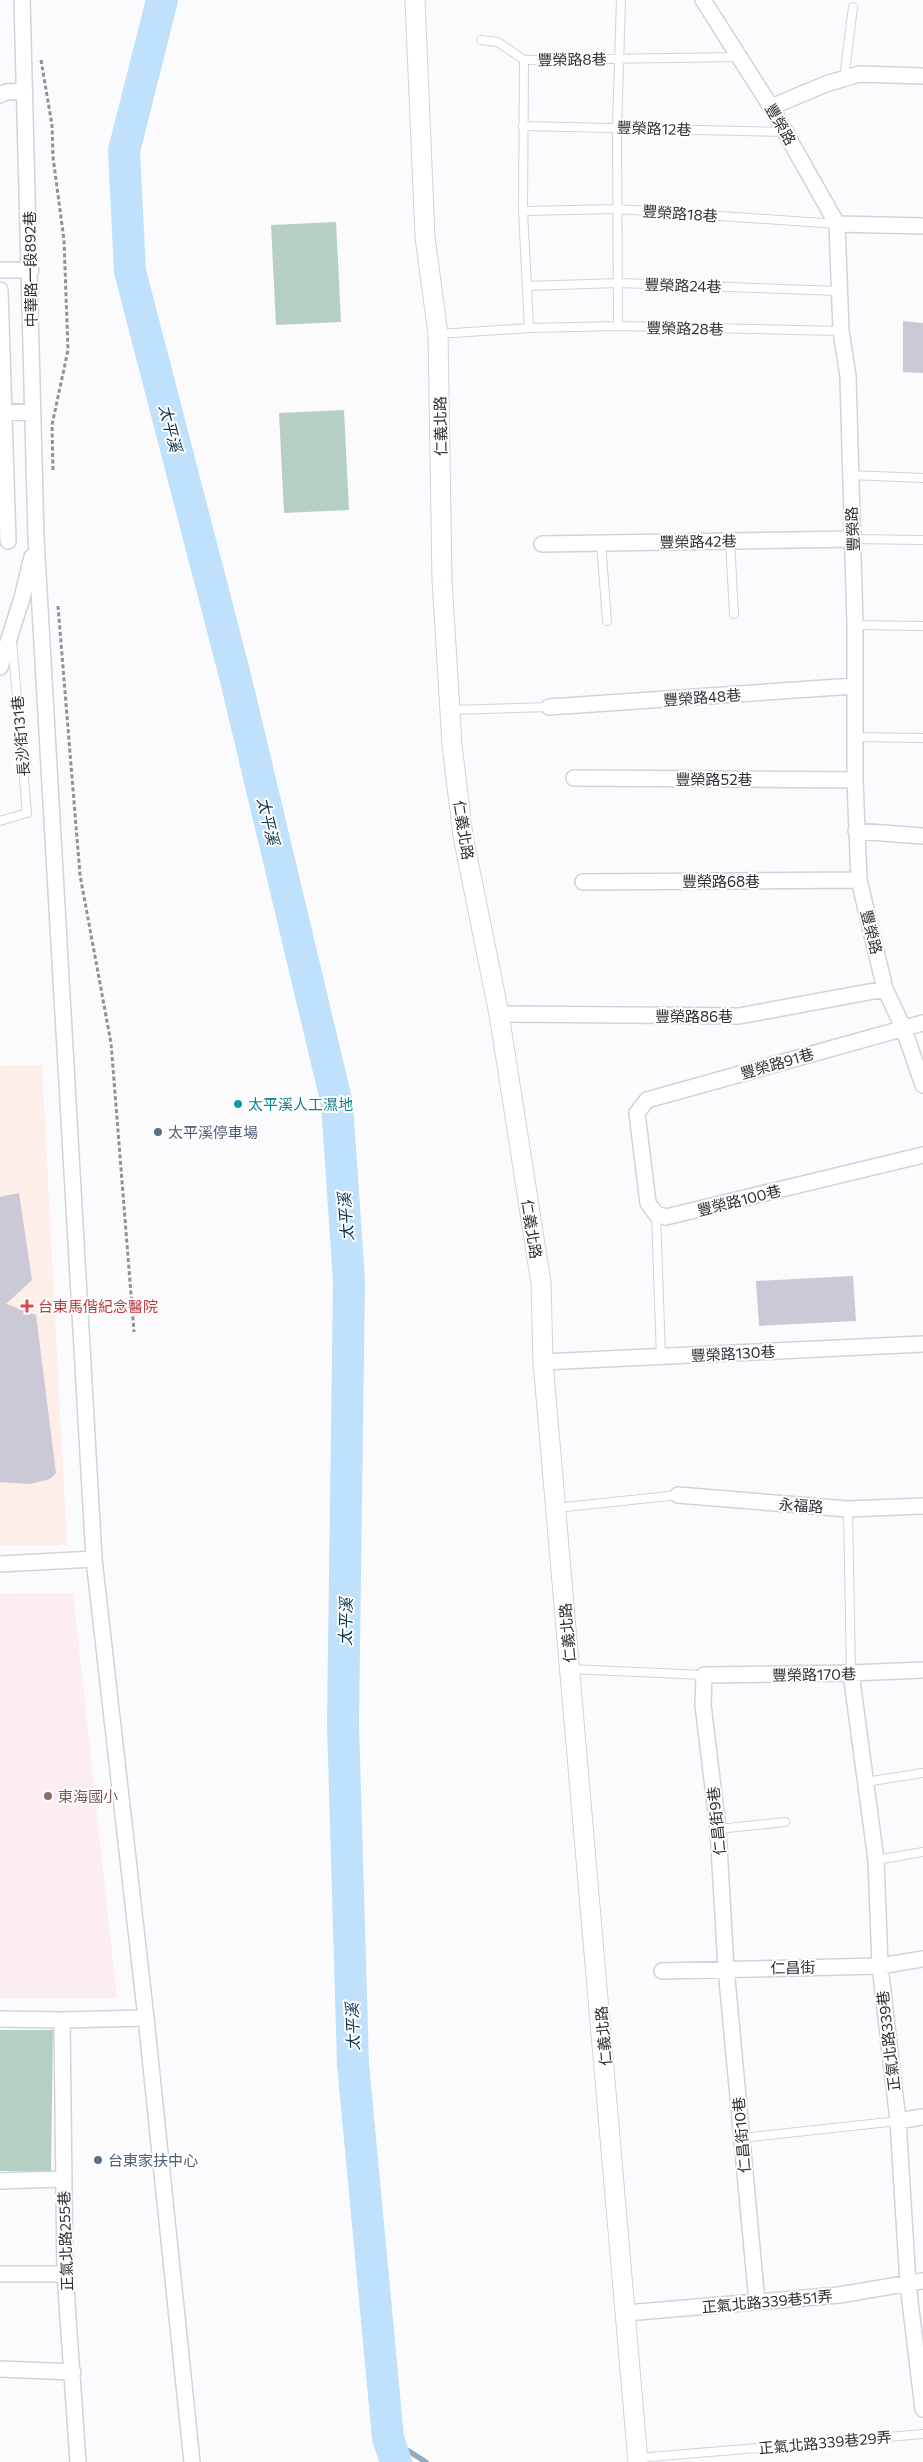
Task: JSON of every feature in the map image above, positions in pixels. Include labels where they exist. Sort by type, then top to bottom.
[{"type":"street","name":"中華路一段892巷","points":[[22,0],[36,538]]},
{"type":"street","name":"仁義北路","points":[[415,0],[426,237],[438,334],[442,580],[450,710],[463,836],[499,1014],[541,1283],[543,1362],[638,2460]]},
{"type":"street","name":"豐榮路","points":[[702,0],[741,57],[837,224],[841,331],[848,376],[849,475],[855,625],[854,736],[856,831],[859,880],[885,989],[903,1027],[923,1085]]},
{"type":"street","points":[[771,107],[859,74],[923,76]]},
{"type":"street","points":[[0,95],[25,91]]},
{"type":"street","points":[[837,224],[923,226]]},
{"type":"street","points":[[0,270],[30,270]]},
{"type":"street","points":[[0,290],[2,411],[8,541]]},
{"type":"street","points":[[2,411],[34,413]]},
{"type":"street","points":[[0,667],[22,598],[36,538]]},
{"type":"street","points":[[36,538],[94,1559],[146,2018],[184,2402],[192,2462]]},
{"type":"street","name":"豐榮路42巷","points":[[542,544],[853,539]]},
{"type":"street","name":"豐榮路48巷","points":[[549,708],[854,686]]},
{"type":"street","name":"豐榮路52巷","points":[[574,778],[855,780]]},
{"type":"street","points":[[856,831],[923,836]]},
{"type":"street","name":"豐榮路68巷","points":[[583,882],[859,880]]},
{"type":"street","name":"豐榮路86巷","points":[[499,1014],[739,1016],[885,989]]},
{"type":"street","name":"豐榮路91巷","points":[[656,1214],[648,1203],[637,1113],[647,1100],[903,1027],[923,1023]]},
{"type":"street","name":"豐榮路100巷","points":[[656,1214],[666,1217],[923,1155]]},
{"type":"street","name":"豐榮路130巷","points":[[543,1362],[923,1344]]},
{"type":"street","name":"永福路","points":[[678,1495],[848,1509],[923,1506]]},
{"type":"street","points":[[0,1564],[94,1559]]},
{"type":"street","name":"豐榮路170巷","points":[[704,1675],[923,1670]]},
{"type":"street","name":"正氣北路339巷","points":[[851,1673],[876,1860],[880,1966],[916,2283],[923,2409]]},
{"type":"street","name":"仁昌街9巷","points":[[704,1675],[703,1704],[718,1829],[726,1968]]},
{"type":"street","name":"仁昌街","points":[[662,1971],[726,1968],[880,1966],[923,1959]]},
{"type":"street","name":"仁昌街10巷","points":[[726,1968],[757,2302]]},
{"type":"street","points":[[0,2019],[146,2018]]},
{"type":"street","name":"正氣北路255巷","points":[[62,2020],[62,2179],[65,2274],[78,2462]]},
{"type":"street","points":[[898,2121],[923,2117]]},
{"type":"street","points":[[0,2181],[62,2179]]},
{"type":"street","points":[[0,2274],[65,2274]]},
{"type":"street","name":"正氣北路339巷51弄","points":[[626,2313],[839,2295],[916,2283]]},
{"type":"street","points":[[0,2369],[72,2372]]},
{"type":"lane","points":[[618,326],[617,127],[621,0]]},
{"type":"lane","points":[[844,79],[854,8]]},
{"type":"lane","points":[[481,40],[498,42],[524,60]]},
{"type":"lane","name":"豐榮路8巷","points":[[529,328],[523,211],[524,60],[741,57]]},
{"type":"lane","name":"豐榮路12巷","points":[[523,126],[785,132]]},
{"type":"lane","name":"豐榮路18巷","points":[[523,211],[618,209],[837,224]]},
{"type":"lane","name":"豐榮路24巷","points":[[527,286],[619,283],[840,291]]},
{"type":"lane","name":"豐榮路28巷","points":[[438,334],[529,328],[618,326],[841,331]]},
{"type":"lane","points":[[849,475],[923,478]]},
{"type":"lane","points":[[853,539],[923,540]]},
{"type":"lane","points":[[730,541],[734,614]]},
{"type":"lane","points":[[601,542],[607,621]]},
{"type":"lane","points":[[855,625],[923,626]]},
{"type":"lane","name":"長沙街131巷","points":[[0,821],[27,813],[12,632]]},
{"type":"lane","points":[[450,710],[549,708]]},
{"type":"lane","points":[[854,736],[923,738]]},
{"type":"lane","points":[[656,1214],[660,1357]]},
{"type":"lane","points":[[556,1508],[678,1495]]},
{"type":"lane","points":[[848,1509],[851,1673]]},
{"type":"lane","points":[[570,1669],[704,1675]]},
{"type":"lane","points":[[865,1782],[923,1773]]},
{"type":"lane","points":[[718,1829],[784,1822]]},
{"type":"lane","points":[[876,1860],[923,1852]]},
{"type":"lane","points":[[742,2138],[898,2121]]},
{"type":"lane","points":[[184,2402],[187,2462]]},
{"type":"lane","name":"正氣北路339巷29弄","points":[[638,2460],[923,2434]]},
{"type":"path","points":[[40,55],[52,125],[53,157],[64,240],[68,350],[52,425],[53,474]]},
{"type":"path","points":[[58,602],[80,875],[112,1043],[134,1332]]},
{"type":"shaded area","name":"台東馬偕紀念醫院","points":[[42,1065],[67,1545],[0,1545],[0,1066]]},
{"type":"shaded area","name":"東海國小","points":[[73,1593],[117,1998],[0,1998],[0,1594]]},
{"type":"green space","points":[[336,222],[341,322],[276,325],[271,225]]},
{"type":"green space","points":[[344,410],[349,510],[284,513],[279,413]]},
{"type":"green space","points":[[0,2030],[53,2030],[51,2172],[0,2171]]},
{"type":"building","points":[[903,321],[923,323],[923,373],[903,372]]},
{"type":"building","points":[[19,1193],[32,1280],[6,1304],[36,1315],[56,1473],[50,1479],[30,1484],[0,1482],[0,1197]]},
{"type":"building","points":[[853,1276],[856,1321],[759,1326],[756,1281]]},
{"type":"waterway","name":"太平溪","points":[[162,0],[124,151],[130,271],[236,680],[337,1104],[349,1281],[343,1723],[353,2064],[388,2438],[396,2462]]},
{"type":"waterway","points":[[388,2438],[426,2462]]},
{"type":"place","name":"太平溪人工濕地","points":[[238,1104]]},
{"type":"place","name":"太平溪停車場","points":[[158,1132]]},
{"type":"place","name":"台東馬偕紀念醫院","points":[[27,1306]]},
{"type":"place","name":"東海國小","points":[[48,1796]]},
{"type":"place","name":"台東家扶中心","points":[[98,2160]]}]
